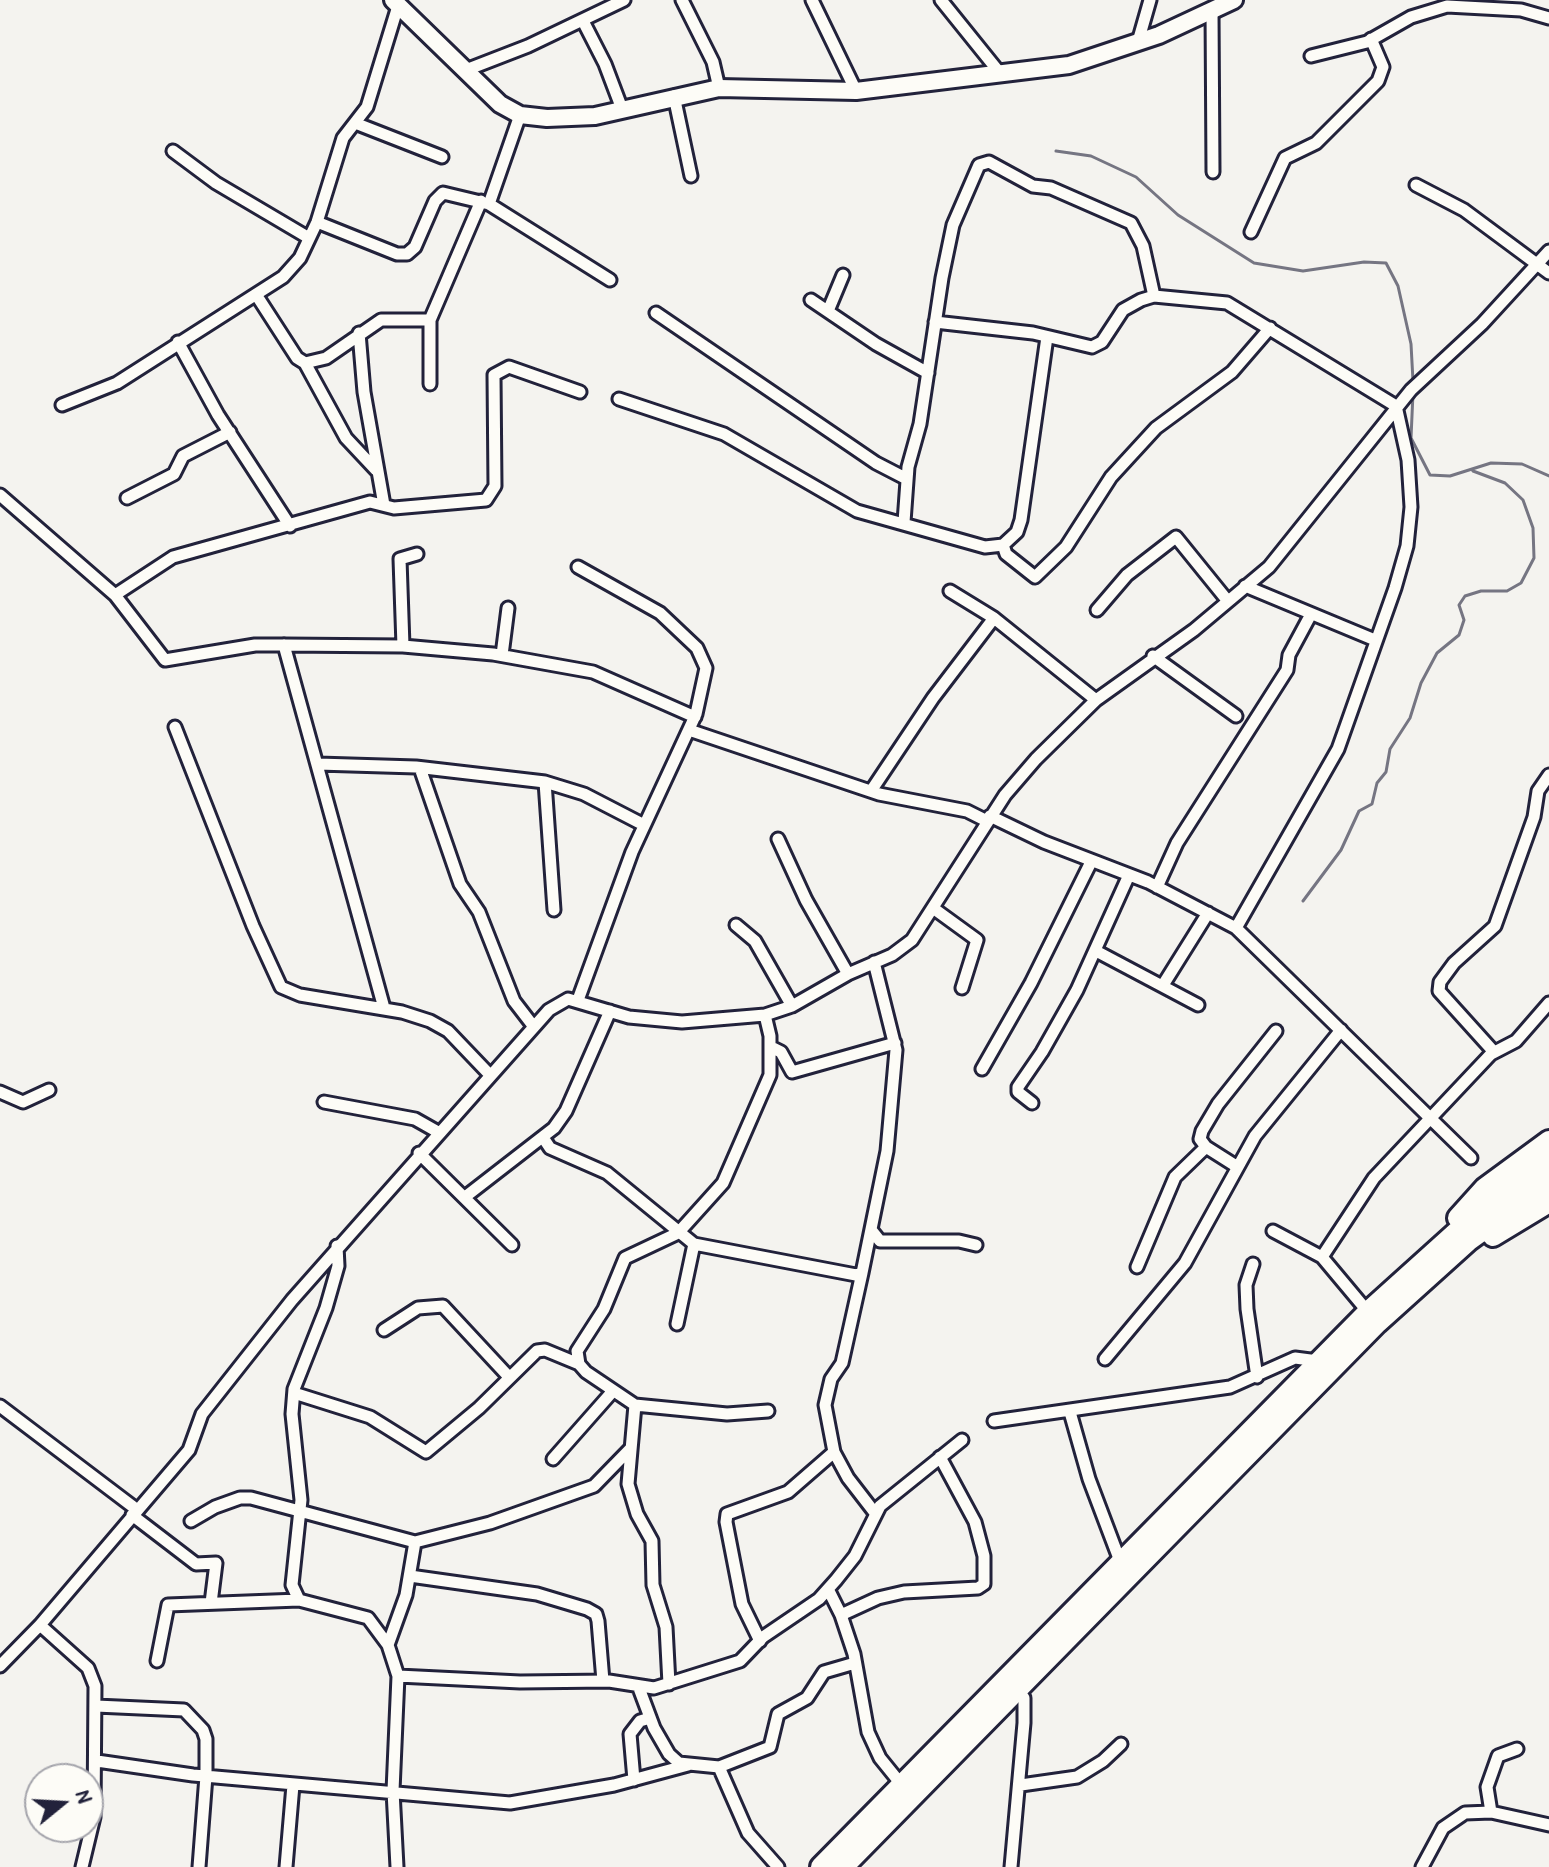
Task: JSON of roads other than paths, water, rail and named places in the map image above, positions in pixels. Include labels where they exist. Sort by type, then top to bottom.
[{"type":"highway","points":[[843,1867],[1418,1275],[1485,1188],[1549,1141]]},
{"type":"highway","points":[[821,1867],[1368,1312],[1468,1241],[1546,1171]]},
{"type":"highway","points":[[1418,1275],[1549,1202]]},
{"type":"street","points":[[466,70],[583,21],[624,0]]},
{"type":"street","points":[[682,0],[713,62],[719,88]]},
{"type":"street","points":[[812,0],[856,91]]},
{"type":"street","points":[[941,0],[999,72]]},
{"type":"street","points":[[1138,42],[1150,0]]},
{"type":"street","points":[[62,405],[117,383],[283,277],[317,222],[343,138],[367,107],[396,2],[500,104],[520,115],[575,117],[719,88],[856,91],[1069,65],[1138,42],[1234,0]]},
{"type":"street","points":[[1311,56],[1371,39],[1411,17],[1447,6],[1521,10],[1549,18]]},
{"type":"street","points":[[1212,10],[1213,172]]},
{"type":"street","points":[[583,21],[605,64],[622,109]]},
{"type":"street","points":[[1251,232],[1285,158],[1316,143],[1378,81],[1383,67],[1371,39]]},
{"type":"street","points":[[674,96],[691,176]]},
{"type":"street","points":[[430,384],[430,320],[485,203],[520,115]]},
{"type":"street","points":[[355,123],[442,157]]},
{"type":"street","points":[[173,151],[206,177],[309,238]]},
{"type":"street","points":[[904,522],[907,479],[953,225],[979,165],[989,162],[1033,186],[1051,188],[1131,223],[1143,246],[1154,296]]},
{"type":"street","points":[[1416,185],[1464,210],[1549,273]]},
{"type":"street","points":[[317,222],[397,254],[407,254],[415,247],[435,201],[443,193],[485,203],[610,280]]},
{"type":"street","points":[[0,1666],[40,1625],[189,1450],[202,1414],[218,1391],[337,1246],[549,1010],[568,999],[629,1017],[682,1022],[765,1015],[792,1006],[912,940],[989,819],[1036,759],[1096,700],[1153,656],[1194,630],[1288,547],[1396,406],[1435,365],[1482,324],[1549,251]]},
{"type":"street","points":[[828,311],[843,275]]},
{"type":"street","points":[[257,296],[297,358],[305,363],[346,438],[377,470]]},
{"type":"street","points":[[935,322],[1047,337],[1092,347],[1102,342],[1123,310],[1154,296],[1227,303],[1396,406],[1410,476],[1410,530],[1395,588],[1338,749],[1236,928]]},
{"type":"street","points":[[811,300],[876,344],[928,373]]},
{"type":"street","points":[[656,313],[876,463],[907,479]]},
{"type":"street","points":[[305,363],[326,358],[381,320],[430,320]]},
{"type":"street","points":[[1007,546],[1035,577],[1066,547],[1111,477],[1156,428],[1232,372],[1270,328]]},
{"type":"street","points":[[359,333],[364,392],[384,505]]},
{"type":"street","points":[[1007,546],[1021,520],[1047,337]]},
{"type":"street","points":[[178,342],[290,526]]},
{"type":"street","points":[[115,595],[173,557],[370,502],[414,507],[486,500],[492,496],[494,375],[509,367],[580,392]]},
{"type":"street","points":[[619,399],[724,434],[857,511],[985,547],[1007,546]]},
{"type":"street","points":[[127,498],[174,474],[183,456],[230,432]]},
{"type":"street","points":[[0,495],[115,595],[165,660],[255,645],[403,646],[502,655],[593,672],[695,717]]},
{"type":"street","points":[[1097,610],[1127,575],[1176,537],[1227,600]]},
{"type":"street","points":[[403,646],[400,559],[417,554]]},
{"type":"street","points":[[578,567],[660,613],[697,648],[706,668],[695,717],[644,825],[578,1000]]},
{"type":"street","points":[[1245,586],[1310,616],[1375,640]]},
{"type":"street","points":[[950,591],[994,618],[1096,700]]},
{"type":"street","points":[[502,655],[508,608]]},
{"type":"street","points":[[1157,887],[1177,843],[1287,670],[1289,655],[1310,616]]},
{"type":"street","points":[[871,791],[933,698],[994,618]]},
{"type":"street","points":[[284,645],[384,1008]]},
{"type":"street","points":[[1153,656],[1236,716]]},
{"type":"street","points":[[175,727],[253,926],[281,987],[300,995],[384,1008],[430,1021],[448,1031],[490,1075]]},
{"type":"street","points":[[689,730],[871,791],[967,811],[1157,887],[1236,928],[1471,1158]]},
{"type":"street","points":[[318,764],[420,768],[545,782],[584,794],[644,825]]},
{"type":"street","points":[[420,768],[460,884],[479,912],[514,1001],[534,1027]]},
{"type":"street","points":[[1494,1052],[1439,991],[1440,982],[1454,963],[1495,926],[1504,908],[1534,817],[1538,791],[1549,775]]},
{"type":"street","points":[[545,782],[554,910]]},
{"type":"street","points":[[778,839],[806,900],[848,974]]},
{"type":"street","points":[[982,1069],[1031,983],[1091,862]]},
{"type":"street","points":[[1032,1103],[1018,1092],[1018,1087],[1056,1029],[1096,951],[1129,875]]},
{"type":"street","points":[[933,908],[977,940],[962,988]]},
{"type":"street","points":[[1163,985],[1208,913]]},
{"type":"street","points":[[736,925],[755,941],[792,1006]]},
{"type":"street","points":[[1096,951],[1198,1005]]},
{"type":"street","points":[[874,962],[895,1043],[890,1126],[872,1231],[842,1363],[831,1379],[825,1405],[834,1452],[848,1478],[875,1513]]},
{"type":"street","points":[[1322,1257],[1374,1178],[1433,1120],[1494,1052],[1516,1041],[1549,1003]]},
{"type":"street","points":[[465,1197],[544,1139],[566,1111],[610,1011]]},
{"type":"street","points":[[579,1364],[577,1351],[604,1309],[625,1258],[678,1233],[723,1183],[770,1075],[771,1047],[765,1015]]},
{"type":"street","points":[[1105,1359],[1185,1263],[1236,1166],[1271,1115],[1341,1030]]},
{"type":"street","points":[[1236,1166],[1206,1147],[1200,1139],[1202,1131],[1218,1104],[1276,1031]]},
{"type":"street","points":[[771,1047],[781,1052],[792,1072],[895,1043]]},
{"type":"street","points":[[0,1092],[23,1102],[49,1090]]},
{"type":"street","points":[[324,1102],[415,1119],[438,1132]]},
{"type":"street","points":[[544,1139],[550,1148],[600,1173],[607,1173],[694,1244],[856,1275],[862,1273]]},
{"type":"street","points":[[1137,1267],[1175,1177],[1206,1147]]},
{"type":"street","points":[[419,1153],[512,1245]]},
{"type":"street","points":[[872,1231],[880,1241],[959,1241],[976,1245]]},
{"type":"street","points":[[1273,1231],[1322,1257],[1368,1312]]},
{"type":"street","points":[[677,1324],[694,1244]]},
{"type":"street","points":[[299,1600],[292,1585],[301,1511],[292,1414],[294,1393],[326,1308],[338,1266],[337,1246]]},
{"type":"street","points":[[1253,1264],[1246,1285],[1257,1377]]},
{"type":"street","points":[[384,1330],[418,1308],[443,1306],[509,1377]]},
{"type":"street","points":[[294,1393],[370,1417],[426,1452],[432,1451],[537,1351],[545,1350],[579,1364],[635,1405],[727,1414],[768,1411]]},
{"type":"street","points":[[994,1421],[1230,1387],[1295,1358],[1319,1361]]},
{"type":"street","points":[[553,1459],[613,1391]]},
{"type":"street","points":[[635,1405],[628,1484],[637,1514],[652,1541],[653,1585],[666,1627],[669,1684]]},
{"type":"street","points":[[0,1406],[196,1564],[216,1563],[211,1603]]},
{"type":"street","points":[[1070,1412],[1089,1479],[1120,1561]]},
{"type":"street","points":[[398,1676],[520,1682],[603,1681],[639,1688],[669,1684],[740,1661],[760,1641],[828,1589],[855,1556],[875,1513],[962,1440]]},
{"type":"street","points":[[191,1521],[215,1507],[240,1498],[415,1542],[490,1523],[594,1486],[631,1448]]},
{"type":"street","points":[[760,1641],[742,1604],[727,1514],[788,1492],[834,1452]]},
{"type":"street","points":[[841,1615],[891,1595],[978,1588],[984,1584],[984,1556],[975,1522],[940,1457]]},
{"type":"street","points":[[388,1645],[396,1629],[410,1576],[415,1542]]},
{"type":"street","points":[[410,1576],[537,1594],[587,1609],[596,1614],[598,1621],[603,1681]]},
{"type":"street","points":[[828,1589],[841,1615],[855,1663],[868,1732],[880,1758],[901,1784]]},
{"type":"street","points":[[157,1661],[168,1605],[299,1600],[368,1618],[388,1645],[398,1676],[393,1791],[397,1867]]},
{"type":"street","points":[[40,1625],[88,1668],[95,1686],[97,1761],[94,1817],[82,1867]]},
{"type":"street","points":[[639,1688],[650,1718],[669,1754],[679,1763],[719,1767],[770,1747],[778,1714],[807,1698],[824,1672],[855,1663]]},
{"type":"street","points":[[1012,1867],[1021,1785],[1024,1698],[1016,1688]]},
{"type":"street","points":[[96,1706],[184,1710],[206,1739],[199,1867]]},
{"type":"street","points":[[634,1780],[630,1734],[640,1721],[650,1718]]},
{"type":"street","points":[[1021,1785],[1077,1777],[1103,1761],[1121,1744]]},
{"type":"street","points":[[1491,1812],[1486,1796],[1498,1756],[1517,1749]]},
{"type":"street","points":[[97,1761],[293,1785],[510,1803],[634,1780],[688,1765]]},
{"type":"street","points":[[719,1767],[748,1833],[778,1867]]},
{"type":"street","points":[[286,1867],[287,1823],[293,1785]]},
{"type":"street","points":[[1422,1867],[1443,1828],[1453,1818],[1465,1813],[1491,1812],[1549,1825]]},
{"type":"waterway","points":[[1056,151],[1091,156],[1136,177],[1178,215],[1254,263],[1303,271],[1364,262],[1386,263],[1398,286],[1411,344],[1413,381]]},
{"type":"waterway","points":[[1413,393],[1411,438],[1430,475],[1450,476],[1491,463],[1522,464],[1549,476]]},
{"type":"waterway","points":[[1303,901],[1341,850],[1359,811],[1372,804],[1377,783],[1386,772],[1390,749],[1410,718],[1421,683],[1437,653],[1459,635],[1464,620],[1459,605],[1465,596],[1481,591],[1507,591],[1521,583],[1534,558],[1533,528],[1523,500],[1505,483],[1473,471]]}]
